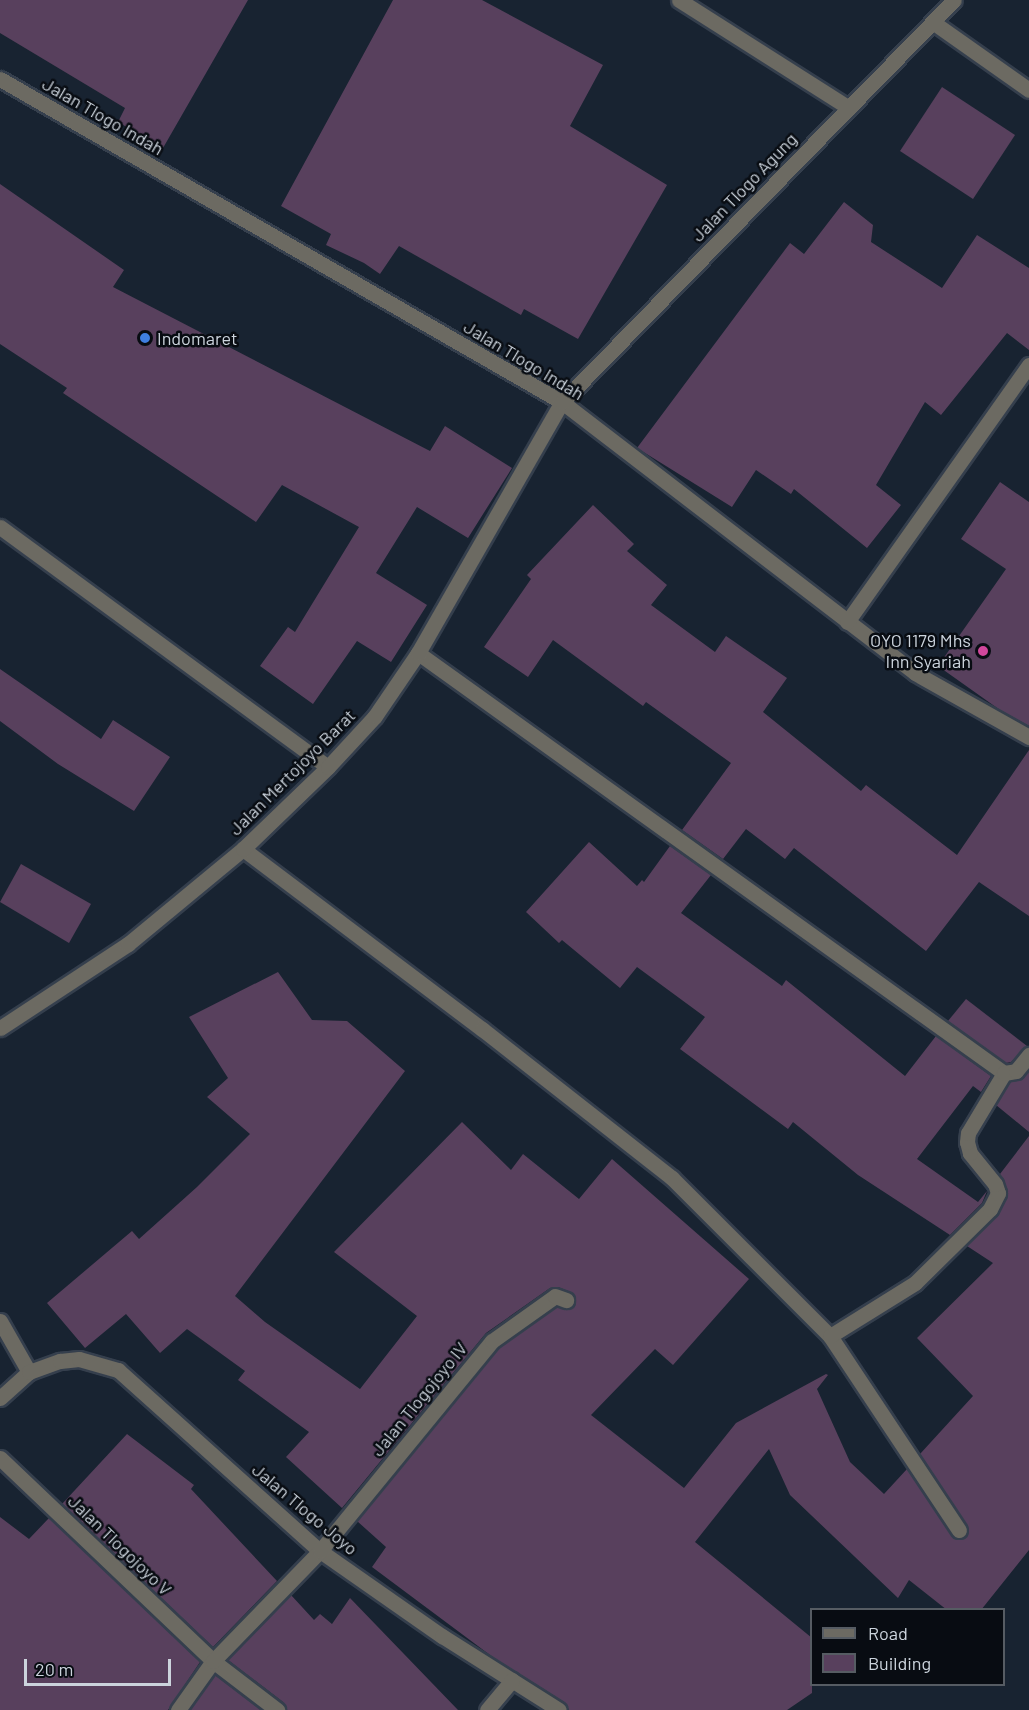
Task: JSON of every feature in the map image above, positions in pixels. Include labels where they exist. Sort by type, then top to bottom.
[{"type":"street","points":[[679,0],[849,108]]},
{"type":"street","name":"Jalan Tlogo Agung","points":[[562,402],[954,0]]},
{"type":"street","points":[[934,23],[1029,90]]},
{"type":"street","name":"Jalan Tlogo Indah","points":[[0,79],[562,402],[915,673],[1029,737]]},
{"type":"street","points":[[847,622],[1029,365]]},
{"type":"street","name":"Jalan Mertojoyo Barat","points":[[0,1028],[128,944],[243,849],[328,767],[375,716],[418,653],[562,402]]},
{"type":"street","points":[[0,527],[328,767]]},
{"type":"street","points":[[418,653],[1004,1073],[1016,1071],[1029,1055]]},
{"type":"street","points":[[243,849],[482,1029],[672,1179],[830,1336],[959,1530]]},
{"type":"street","points":[[830,1336],[915,1283],[990,1209],[998,1193],[995,1184],[970,1153],[966,1142],[968,1133],[1004,1073]]},
{"type":"street","name":"Jalan Tlogojoyo IV","points":[[320,1551],[492,1341],[549,1299],[555,1296],[566,1300]]},
{"type":"street","points":[[0,1321],[28,1372],[0,1398]]},
{"type":"street","name":"Jalan Tlogo Joyo","points":[[28,1372],[60,1361],[79,1359],[118,1370],[320,1551],[559,1710]]},
{"type":"street","name":"Jalan Tlogojoyo V","points":[[0,1458],[213,1661],[277,1710]]},
{"type":"street","points":[[178,1710],[213,1661],[320,1551]]},
{"type":"street","points":[[487,1710],[512,1680]]},
{"type":"building","points":[[0,0],[248,0],[163,148],[118,122],[125,108],[0,33]]},
{"type":"building","points":[[393,0],[482,0],[603,65],[570,126],[667,185],[578,339],[524,309],[521,315],[399,246],[380,274],[364,263],[326,245],[331,234],[281,206]]},
{"type":"building","points":[[942,87],[1015,135],[973,199],[900,151]]},
{"type":"building","points":[[0,184],[124,270],[113,287],[430,451],[445,426],[512,468],[468,538],[417,507],[376,573],[427,605],[391,662],[357,641],[313,704],[260,666],[288,627],[295,632],[359,527],[282,485],[256,522],[63,393],[67,388],[0,344]]},
{"type":"building","points":[[844,202],[873,225],[871,242],[942,288],[977,235],[1029,268],[1029,350],[1007,333],[941,415],[925,402],[876,485],[901,505],[867,548],[794,489],[791,494],[756,470],[732,507],[637,448],[790,243],[804,254]]},
{"type":"building","points":[[1000,482],[1029,502],[1029,726],[1000,710],[938,666],[1006,569],[961,539]]},
{"type":"building","points":[[593,505],[634,544],[627,551],[667,585],[651,605],[715,652],[726,636],[787,678],[763,712],[861,791],[866,785],[957,855],[1029,750],[1029,916],[979,882],[926,951],[794,848],[785,859],[746,829],[723,859],[682,830],[731,763],[646,702],[643,706],[553,640],[528,677],[484,647],[531,579],[527,575]]},
{"type":"building","points":[[0,669],[101,739],[113,720],[170,757],[134,811],[58,764],[0,721]]},
{"type":"building","points":[[589,842],[637,886],[642,880],[644,882],[670,846],[711,875],[681,913],[782,986],[786,980],[905,1076],[936,1036],[991,1076],[981,1092],[973,1086],[917,1159],[978,1202],[987,1191],[982,1203],[950,1235],[858,1175],[793,1122],[788,1129],[680,1049],[705,1017],[637,967],[620,988],[562,940],[559,943],[526,912]]},
{"type":"building","points":[[21,864],[91,904],[69,943],[0,902]]},
{"type":"building","points":[[278,972],[312,1020],[347,1021],[405,1071],[235,1296],[265,1322],[360,1389],[417,1316],[334,1252],[462,1122],[511,1170],[523,1154],[579,1199],[612,1159],[749,1279],[673,1365],[655,1349],[591,1415],[684,1488],[736,1423],[826,1374],[828,1375],[817,1389],[850,1462],[884,1494],[907,1469],[951,1535],[959,1540],[965,1538],[969,1530],[967,1525],[920,1454],[973,1396],[917,1338],[993,1263],[967,1246],[999,1213],[1008,1193],[1000,1174],[1029,1136],[1029,1550],[983,1608],[944,1608],[909,1580],[898,1598],[790,1495],[769,1449],[695,1542],[810,1636],[812,1693],[787,1710],[569,1710],[564,1702],[494,1658],[372,1567],[386,1547],[357,1521],[499,1348],[556,1307],[572,1308],[575,1303],[573,1293],[558,1287],[550,1288],[486,1333],[342,1508],[286,1457],[309,1432],[238,1380],[245,1371],[187,1329],[160,1353],[126,1314],[85,1348],[47,1303],[132,1231],[139,1239],[197,1187],[250,1134],[207,1097],[228,1078],[189,1017]]},
{"type":"building","points":[[966,999],[1027,1046],[1011,1062],[1006,1063],[948,1021]]},
{"type":"building","points":[[1029,1070],[1029,1132],[996,1105],[1010,1082],[1023,1078]]},
{"type":"building","points":[[127,1434],[194,1485],[191,1489],[277,1581],[213,1647],[62,1504]]},
{"type":"building","points":[[0,1517],[29,1539],[49,1518],[200,1662],[168,1710],[0,1710]]},
{"type":"building","points":[[291,1595],[314,1620],[320,1614],[332,1624],[350,1598],[458,1710],[287,1710],[283,1702],[228,1660]]},
{"type":"building","points":[[215,1675],[261,1710],[190,1710]]},
{"type":"place","name":"Indomaret","points":[[145,338]]},
{"type":"place","name":"OYO 1179 Mhs Inn Syariah","points":[[983,651]]}]
